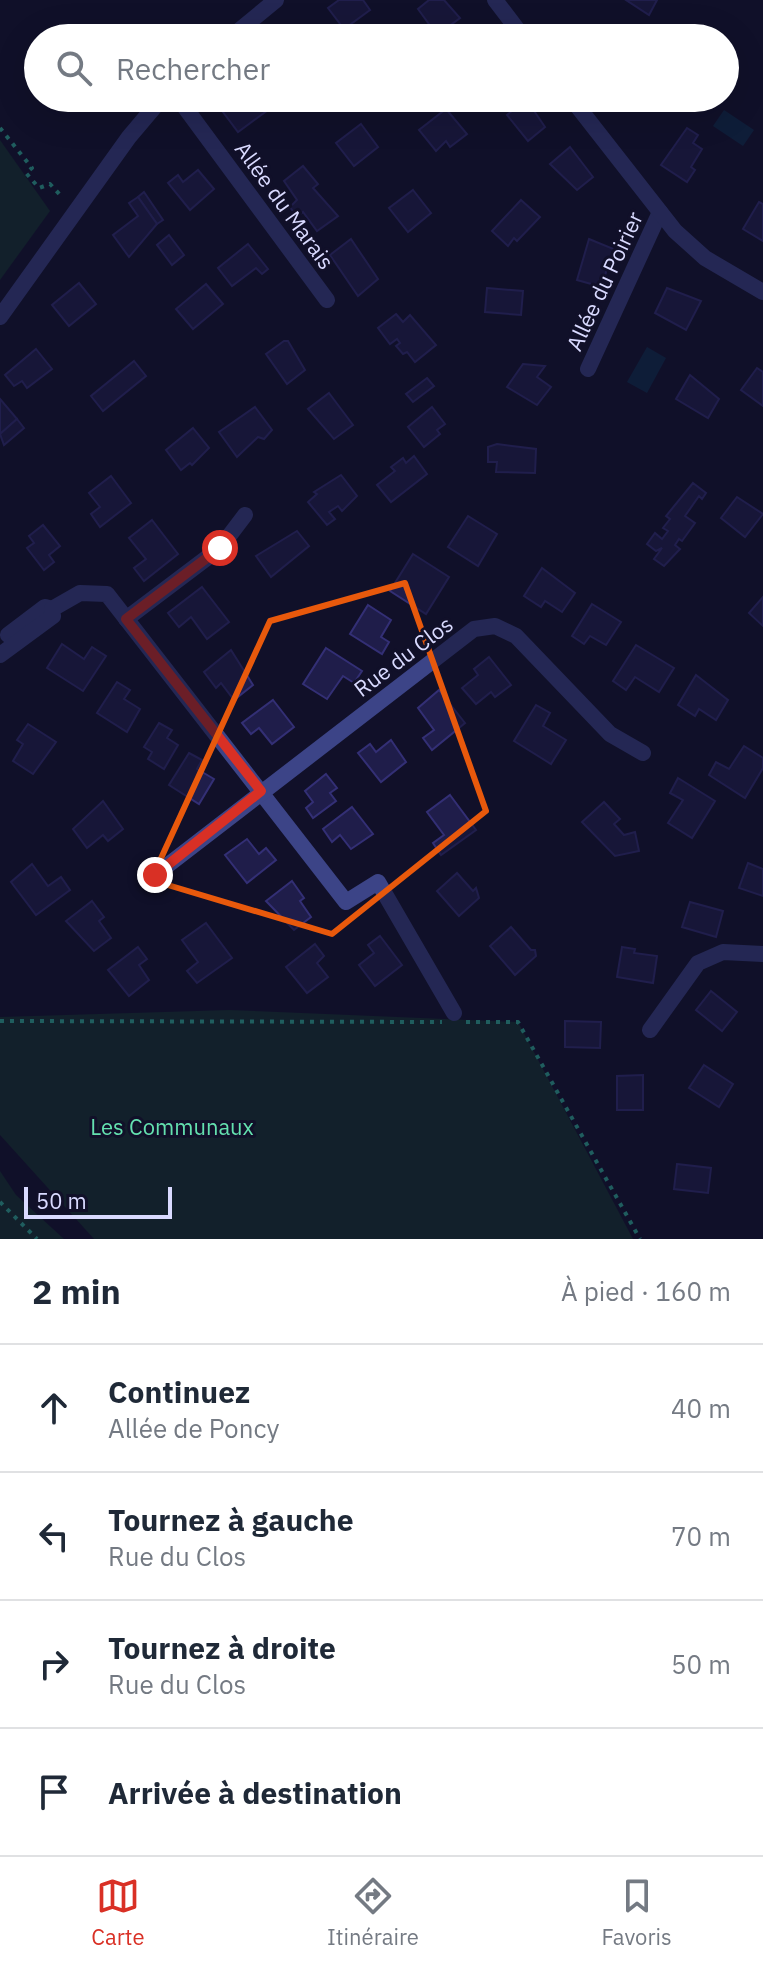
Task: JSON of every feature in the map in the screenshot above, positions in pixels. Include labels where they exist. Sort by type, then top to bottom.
[{"type":"street","points":[[247,24],[276,0]]},
{"type":"street","points":[[495,0],[513,24]]},
{"type":"street","points":[[0,317],[150,112]]},
{"type":"street","name":"Allée du Marais","points":[[188,112],[327,300]]},
{"type":"street","points":[[582,112],[660,212],[705,258],[763,292]]},
{"type":"street","name":"Allée du Poirier","points":[[588,369],[660,212]]},
{"type":"street","points":[[126,619],[220,548],[245,515]]},
{"type":"street","points":[[0,641],[45,607],[52,609],[80,593],[107,594],[346,902],[378,882],[454,1013]]},
{"type":"street","points":[[0,655],[53,616],[52,609]]},
{"type":"street","name":"Rue du Clos","points":[[155,875],[474,629],[495,626],[516,636],[610,734],[643,753]]},
{"type":"street","points":[[650,1030],[698,963],[723,952],[763,954]]},
{"type":"path","points":[[0,128],[32,168],[26,173],[39,188],[50,184],[76,211]]},
{"type":"path","points":[[0,1021],[518,1022],[640,1239]]},
{"type":"path","points":[[0,1202],[37,1239]]},
{"type":"highlighted area","points":[[405,583],[486,811],[332,934],[151,880],[270,621]]},
{"type":"green space","points":[[0,140],[50,211],[0,280]]},
{"type":"green space","name":"Les Communaux","points":[[229,1010],[518,1022],[633,1239],[94,1239],[0,1135],[0,1017]]},
{"type":"green space","points":[[0,1171],[16,1195],[64,1239],[0,1239]]},
{"type":"water","points":[[723,112],[727,112],[754,130],[743,146],[713,126]]},
{"type":"water","points":[[647,347],[666,358],[647,393],[627,382]]},
{"type":"building","points":[[339,0],[363,0],[370,10],[351,24],[340,24],[328,8]]},
{"type":"building","points":[[429,0],[444,0],[460,18],[452,24],[429,24],[418,9]]},
{"type":"building","points":[[626,0],[657,0],[649,15]]},
{"type":"building","points":[[223,112],[265,112],[238,132]]},
{"type":"building","points":[[442,112],[449,112],[467,134],[450,147],[446,141],[436,151],[419,130]]},
{"type":"building","points":[[511,112],[535,112],[545,127],[528,141],[507,115]]},
{"type":"building","points":[[361,124],[378,147],[354,166],[336,143]]},
{"type":"building","points":[[687,128],[698,135],[693,143],[702,149],[691,167],[695,170],[687,182],[661,165]]},
{"type":"building","points":[[570,147],[593,177],[577,190],[550,164]]},
{"type":"building","points":[[303,166],[318,184],[313,188],[338,216],[317,231],[303,212],[297,217],[290,207],[297,200],[284,181]]},
{"type":"building","points":[[198,170],[214,189],[190,210],[168,183],[178,175],[183,182]]},
{"type":"building","points":[[413,190],[431,213],[408,232],[389,208]]},
{"type":"building","points":[[144,192],[163,220],[157,224],[138,197]]},
{"type":"building","points":[[138,197],[157,224],[129,257],[113,235],[138,216],[129,203]]},
{"type":"building","points":[[521,200],[540,217],[508,246],[492,231]]},
{"type":"building","points":[[759,202],[763,204],[763,241],[743,229]]},
{"type":"building","points":[[169,235],[184,255],[172,265],[157,245]]},
{"type":"building","points":[[351,239],[378,279],[358,296],[330,255]]},
{"type":"building","points":[[589,239],[616,250],[614,258],[610,257],[602,287],[577,280]]},
{"type":"building","points":[[248,244],[268,269],[262,274],[256,268],[232,286],[218,268]]},
{"type":"building","points":[[79,283],[96,304],[69,326],[52,305]]},
{"type":"building","points":[[206,284],[223,304],[193,329],[176,309]]},
{"type":"building","points":[[487,288],[523,291],[521,315],[485,312]]},
{"type":"building","points":[[667,288],[701,301],[686,330],[655,313]]},
{"type":"building","points":[[396,314],[403,322],[410,315],[436,345],[415,362],[407,352],[403,354],[396,346],[400,343],[397,339],[390,344],[378,328]]},
{"type":"building","points":[[288,341],[305,370],[287,384],[266,354]]},
{"type":"building","points":[[36,349],[52,369],[27,388],[22,381],[14,386],[5,375]]},
{"type":"building","points":[[134,361],[146,376],[103,411],[91,396]]},
{"type":"building","points":[[523,364],[545,366],[537,377],[551,387],[537,405],[507,387]]},
{"type":"building","points":[[757,368],[763,372],[763,406],[741,390]]},
{"type":"building","points":[[690,375],[719,399],[708,418],[676,399]]},
{"type":"building","points":[[427,378],[434,386],[413,402],[406,394]]},
{"type":"building","points":[[329,393],[353,425],[334,439],[308,409]]},
{"type":"building","points":[[0,399],[17,419],[0,434]]},
{"type":"building","points":[[255,407],[272,430],[264,439],[258,437],[237,457],[219,432]]},
{"type":"building","points":[[432,407],[445,424],[437,430],[440,434],[424,447],[408,427]]},
{"type":"building","points":[[17,419],[24,428],[4,445],[0,434]]},
{"type":"building","points":[[193,428],[209,448],[192,465],[190,463],[181,470],[166,450]]},
{"type":"building","points":[[497,444],[536,449],[535,473],[496,472],[497,462],[488,462],[488,447]]},
{"type":"building","points":[[414,456],[427,474],[391,502],[377,485],[395,471],[391,467],[403,458],[406,463]]},
{"type":"building","points":[[341,475],[357,496],[342,511],[338,506],[329,512],[335,519],[327,525],[308,502],[317,494],[314,492]]},
{"type":"building","points":[[111,476],[131,503],[100,527],[91,514],[100,507],[89,493]]},
{"type":"building","points":[[693,483],[706,493],[702,499],[699,496],[685,516],[695,523],[682,541],[679,539],[675,545],[680,549],[664,566],[654,559],[662,548],[656,551],[647,544],[655,533],[662,539],[668,531],[663,528],[670,519],[666,516]]},
{"type":"building","points":[[737,497],[763,514],[745,537],[721,518]]},
{"type":"building","points":[[468,516],[497,534],[478,566],[448,547]]},
{"type":"building","points":[[152,520],[178,554],[144,581],[134,568],[146,559],[129,538]]},
{"type":"building","points":[[43,525],[60,546],[49,555],[54,562],[44,570],[27,548],[34,543],[29,536]]},
{"type":"building","points":[[297,531],[309,546],[271,577],[256,556]]},
{"type":"building","points":[[413,554],[449,577],[426,614],[390,591]]},
{"type":"building","points":[[542,568],[575,593],[562,612],[545,601],[541,607],[524,596]]},
{"type":"building","points":[[202,587],[229,622],[207,639],[191,617],[179,627],[168,613]]},
{"type":"building","points":[[763,597],[763,626],[749,613]]},
{"type":"building","points":[[592,604],[621,622],[606,645],[590,636],[584,644],[572,636]]},
{"type":"building","points":[[368,605],[391,620],[381,637],[389,642],[382,654],[350,634]]},
{"type":"building","points":[[62,644],[84,659],[92,647],[106,656],[83,691],[47,668]]},
{"type":"building","points":[[636,645],[674,668],[659,692],[635,677],[626,690],[613,681]]},
{"type":"building","points":[[326,648],[362,671],[354,683],[343,676],[327,699],[303,684]]},
{"type":"building","points":[[231,650],[253,685],[234,700],[221,683],[216,688],[204,672]]},
{"type":"building","points":[[489,657],[511,685],[495,697],[491,692],[476,704],[462,688],[478,675],[474,669]]},
{"type":"building","points":[[696,675],[728,700],[716,720],[699,709],[695,716],[678,705]]},
{"type":"building","points":[[117,682],[130,690],[124,699],[140,709],[127,732],[97,713]]},
{"type":"building","points":[[439,690],[465,723],[432,750],[423,738],[434,730],[418,708]]},
{"type":"building","points":[[273,700],[294,727],[272,744],[259,728],[251,734],[242,723]]},
{"type":"building","points":[[536,705],[550,713],[543,726],[566,740],[551,764],[514,741]]},
{"type":"building","points":[[159,723],[172,730],[167,738],[178,745],[164,769],[148,759],[152,752],[144,747]]},
{"type":"building","points":[[28,724],[56,742],[33,774],[13,761],[23,744],[17,740]]},
{"type":"building","points":[[391,740],[406,762],[381,782],[358,753],[370,744],[376,752]]},
{"type":"building","points":[[744,746],[763,758],[763,768],[745,798],[709,775],[716,762],[729,769]]},
{"type":"building","points":[[189,753],[202,760],[197,769],[214,779],[199,804],[169,785]]},
{"type":"building","points":[[326,774],[337,788],[330,793],[336,801],[313,818],[306,808],[313,802],[305,791]]},
{"type":"building","points":[[678,778],[715,801],[692,838],[668,823],[683,800],[670,793]]},
{"type":"building","points":[[450,795],[476,830],[441,855],[433,843],[444,835],[427,812]]},
{"type":"building","points":[[103,801],[123,829],[108,841],[103,835],[87,848],[73,829]]},
{"type":"building","points":[[604,802],[620,819],[614,824],[624,835],[635,832],[639,851],[615,856],[582,822]]},
{"type":"building","points":[[352,807],[373,834],[351,849],[340,835],[332,842],[323,829]]},
{"type":"building","points":[[247,839],[259,854],[266,848],[276,860],[247,883],[225,855]]},
{"type":"building","points":[[748,863],[763,869],[763,896],[739,888]]},
{"type":"building","points":[[32,864],[48,886],[61,877],[70,890],[36,915],[11,882]]},
{"type":"building","points":[[457,873],[473,891],[476,888],[479,898],[459,916],[437,891]]},
{"type":"building","points":[[292,881],[304,898],[300,901],[311,917],[294,930],[266,901]]},
{"type":"building","points":[[92,901],[104,917],[99,921],[111,938],[94,951],[66,921]]},
{"type":"building","points":[[690,902],[723,911],[716,937],[682,927]]},
{"type":"building","points":[[206,923],[232,958],[197,983],[187,971],[198,962],[182,940]]},
{"type":"building","points":[[511,927],[531,950],[535,950],[536,956],[515,975],[490,946]]},
{"type":"building","points":[[380,936],[402,965],[375,986],[359,965],[374,953],[368,945]]},
{"type":"building","points":[[315,944],[324,956],[317,963],[328,977],[307,993],[286,967]]},
{"type":"building","points":[[138,947],[147,959],[139,965],[149,980],[129,996],[108,970]]},
{"type":"building","points":[[622,947],[635,949],[634,953],[657,956],[653,983],[617,977]]},
{"type":"building","points":[[711,991],[737,1012],[722,1031],[696,1010]]},
{"type":"building","points":[[565,1021],[601,1022],[600,1048],[565,1047]]},
{"type":"building","points":[[704,1065],[733,1084],[719,1107],[689,1088]]},
{"type":"building","points":[[643,1075],[643,1110],[617,1110],[617,1076]]},
{"type":"building","points":[[677,1164],[711,1168],[708,1193],[674,1189]]},
{"type":"route","points":[[155,875],[261,791],[126,619],[220,548]]}]
